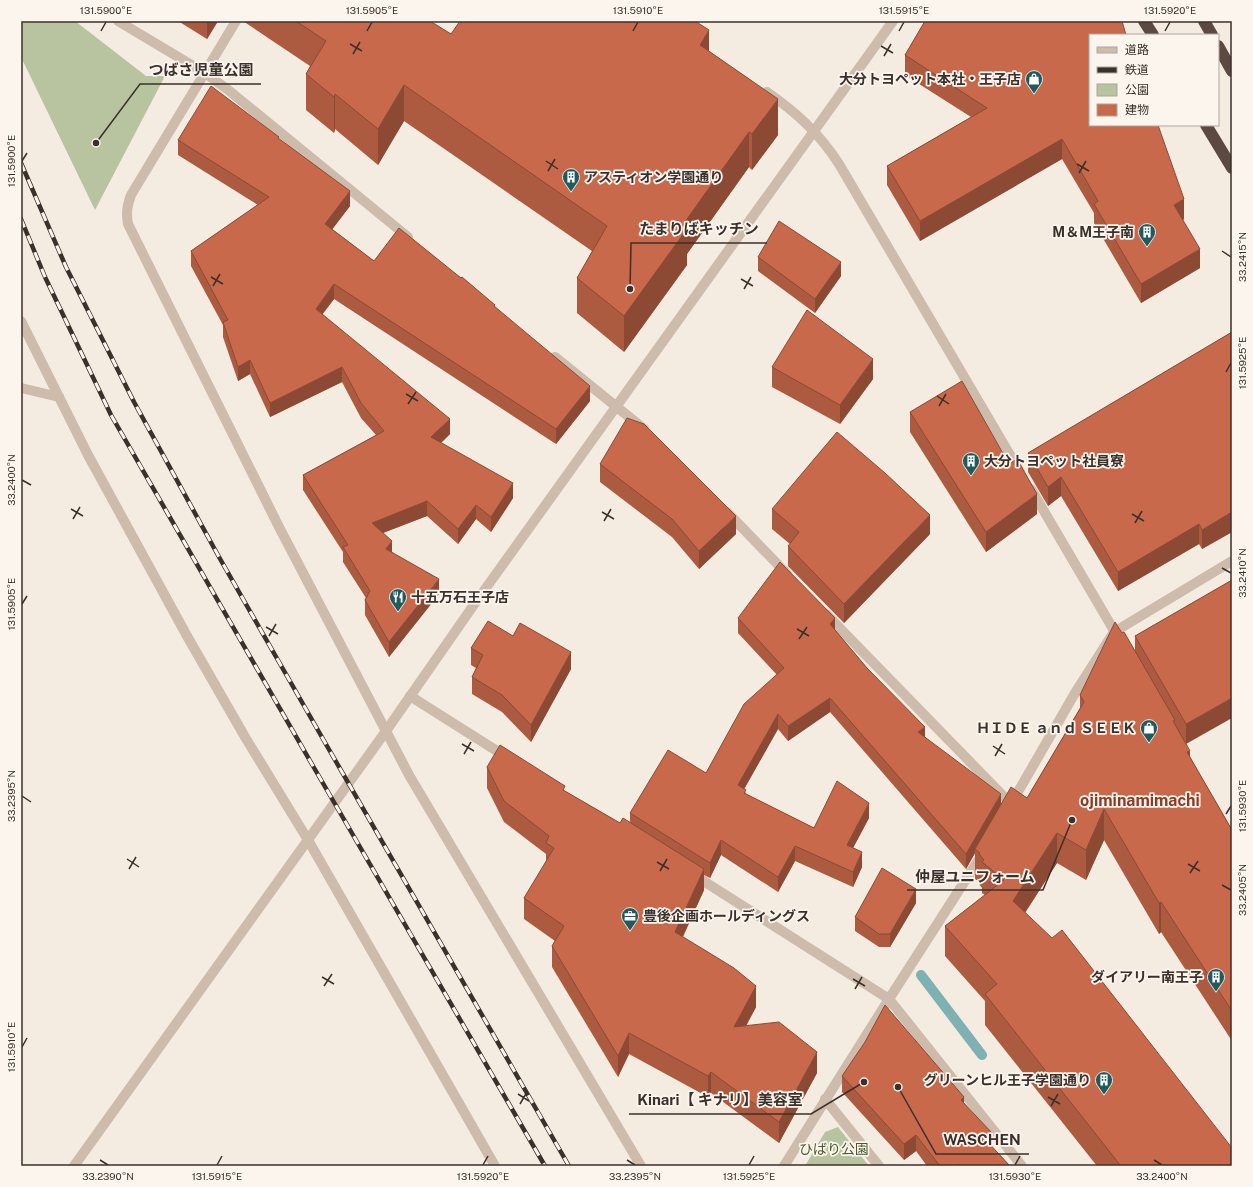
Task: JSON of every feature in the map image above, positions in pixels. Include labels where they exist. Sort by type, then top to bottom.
[{"type":"highway","points":[[1144,21],[1152,34]]},
{"type":"highway","points":[[1204,21],[1211,34]]},
{"type":"highway","points":[[1219,48],[1232,71]]},
{"type":"highway","points":[[1207,126],[1232,168]]},
{"type":"street","points":[[118,21],[205,73],[233,94],[418,245]]},
{"type":"street","points":[[236,21],[131,195],[126,213],[128,224],[280,529],[409,775],[640,1166]]},
{"type":"street","points":[[74,1166],[893,21]]},
{"type":"street","points":[[760,88],[786,105],[814,130],[840,164],[1122,645]]},
{"type":"street","points":[[21,321],[88,455],[187,636],[308,840],[495,1166]]},
{"type":"street","points":[[548,351],[648,433]]},
{"type":"street","points":[[21,388],[59,397]]},
{"type":"street","points":[[721,507],[794,581]]},
{"type":"street","points":[[822,610],[1009,807],[1075,694],[1114,632],[1232,561]]},
{"type":"street","points":[[410,696],[518,764]]},
{"type":"street","points":[[784,1166],[888,999],[976,865],[987,845]]},
{"type":"street","points":[[686,871],[888,999],[1022,1166]]},
{"type":"street","points":[[825,1099],[879,1166]]},
{"type":"green space","points":[[21,21],[75,21],[146,76],[165,76],[95,210],[21,57]]},
{"type":"green space","name":"ひばり公園","points":[[838,1127],[869,1166],[805,1166],[825,1132]]},
{"type":"building","points":[[296,21],[430,21],[451,34],[460,21],[695,21],[709,30],[700,45],[778,99],[752,134],[749,132],[682,226],[687,229],[624,316],[577,278],[607,226],[404,85],[378,129],[335,94],[334,97],[306,74],[326,41]]},
{"type":"building","points":[[925,21],[1122,21],[1126,34],[1089,34],[1089,126],[1158,126],[1184,199],[1174,205],[1200,249],[1141,284],[1094,204],[1098,201],[1062,139],[920,221],[887,166],[987,108],[905,55]]},
{"type":"building","points":[[211,86],[350,191],[325,224],[374,261],[399,228],[461,278],[462,277],[495,305],[494,306],[590,386],[556,429],[334,284],[316,309],[450,419],[431,437],[513,483],[491,517],[476,505],[458,529],[427,501],[372,523],[392,541],[386,549],[439,579],[389,642],[365,600],[370,591],[343,547],[348,545],[303,475],[384,431],[361,403],[342,367],[270,403],[250,360],[238,367],[223,322],[228,320],[191,251],[269,197],[178,140]]},
{"type":"building","points":[[779,221],[841,262],[815,299],[758,257]]},
{"type":"building","points":[[807,310],[873,359],[840,405],[772,367]]},
{"type":"building","points":[[1232,332],[1232,512],[1202,530],[1199,524],[1118,572],[1061,477],[1048,487],[1028,453]]},
{"type":"building","name":"大分トヨペット社員寮","points":[[962,381],[1009,464],[1017,459],[1037,494],[986,532],[910,412]]},
{"type":"building","points":[[627,418],[644,424],[736,516],[699,551],[672,519],[600,464]]},
{"type":"building","points":[[837,432],[885,473],[930,515],[844,604],[788,546],[799,532],[772,509]]},
{"type":"building","points":[[780,562],[835,618],[830,624],[867,668],[925,727],[918,732],[1001,794],[966,854],[830,698],[788,726],[778,714],[738,785],[746,790],[744,793],[814,828],[837,781],[869,803],[847,845],[862,852],[853,872],[795,846],[778,877],[721,840],[710,863],[630,813],[668,750],[706,773],[744,704],[784,668],[738,618]]},
{"type":"building","points":[[1232,580],[1232,698],[1186,724],[1135,636]]},
{"type":"building","points":[[488,621],[513,636],[520,623],[571,652],[531,725],[502,695],[472,677],[483,655],[471,648]]},
{"type":"building","points":[[1115,622],[1122,633],[1124,632],[1175,720],[1173,721],[1190,751],[1187,752],[1232,830],[1232,1011],[1161,902],[1159,903],[1104,809],[1086,850],[1057,833],[1013,901],[1052,938],[1062,930],[1232,1148],[1232,1166],[1121,1166],[985,994],[997,984],[945,926],[1004,880],[982,862],[984,860],[979,854],[980,853],[975,849],[1011,787],[1027,798],[1084,702],[1080,695]]},
{"type":"building","points":[[500,745],[565,786],[563,790],[620,823],[623,818],[704,869],[675,932],[734,968],[756,986],[734,1027],[779,1022],[817,1052],[779,1122],[711,1072],[708,1076],[629,1033],[618,1056],[552,946],[564,926],[524,898],[554,848],[546,843],[549,836],[504,801],[487,767]]},
{"type":"building","points":[[882,868],[916,889],[890,934],[879,934],[855,917]]},
{"type":"building","points":[[885,1005],[964,1097],[961,1100],[992,1133],[985,1139],[1010,1166],[959,1166],[958,1164],[956,1166],[940,1166],[916,1135],[904,1144],[842,1076],[865,1042]]},
{"type":"waterway","points":[[921,975],[982,1055]]},
{"type":"railway","points":[[21,163],[66,267],[134,402],[219,557],[569,1166]]},
{"type":"railway","points":[[21,219],[45,277],[111,415],[545,1166]]},
{"type":"place","name":"大分トヨペット本社・王子店","points":[[1034,94]]},
{"type":"place","name":"つばさ児童公園","points":[[96,143]]},
{"type":"place","name":"アスティオン学園通り","points":[[571,192]]},
{"type":"place","name":"M＆M王子南","points":[[1147,247]]},
{"type":"place","name":"たまりばキッチン","points":[[630,289]]},
{"type":"place","name":"大分トヨペット社員寮","points":[[971,476]]},
{"type":"place","name":"十五万石王子店","points":[[398,612]]},
{"type":"place","name":"ＨＩＤＥ ａｎｄ ＳＥＥＫ","points":[[1149,743]]},
{"type":"place","name":"仲屋ユニフォーム","points":[[1072,820]]},
{"type":"place","name":"豊後企画ホールディングス","points":[[630,931]]},
{"type":"place","name":"ダイアリー南王子","points":[[1216,992]]},
{"type":"place","name":"Kinari【 キナリ】美容室","points":[[864,1082]]},
{"type":"place","name":"WASCHEN","points":[[898,1087]]},
{"type":"place","name":"グリーンヒル王子学園通り","points":[[1104,1095]]},
{"type":"district","name":"ojiminamimachi","points":[[1140,800]]}]
